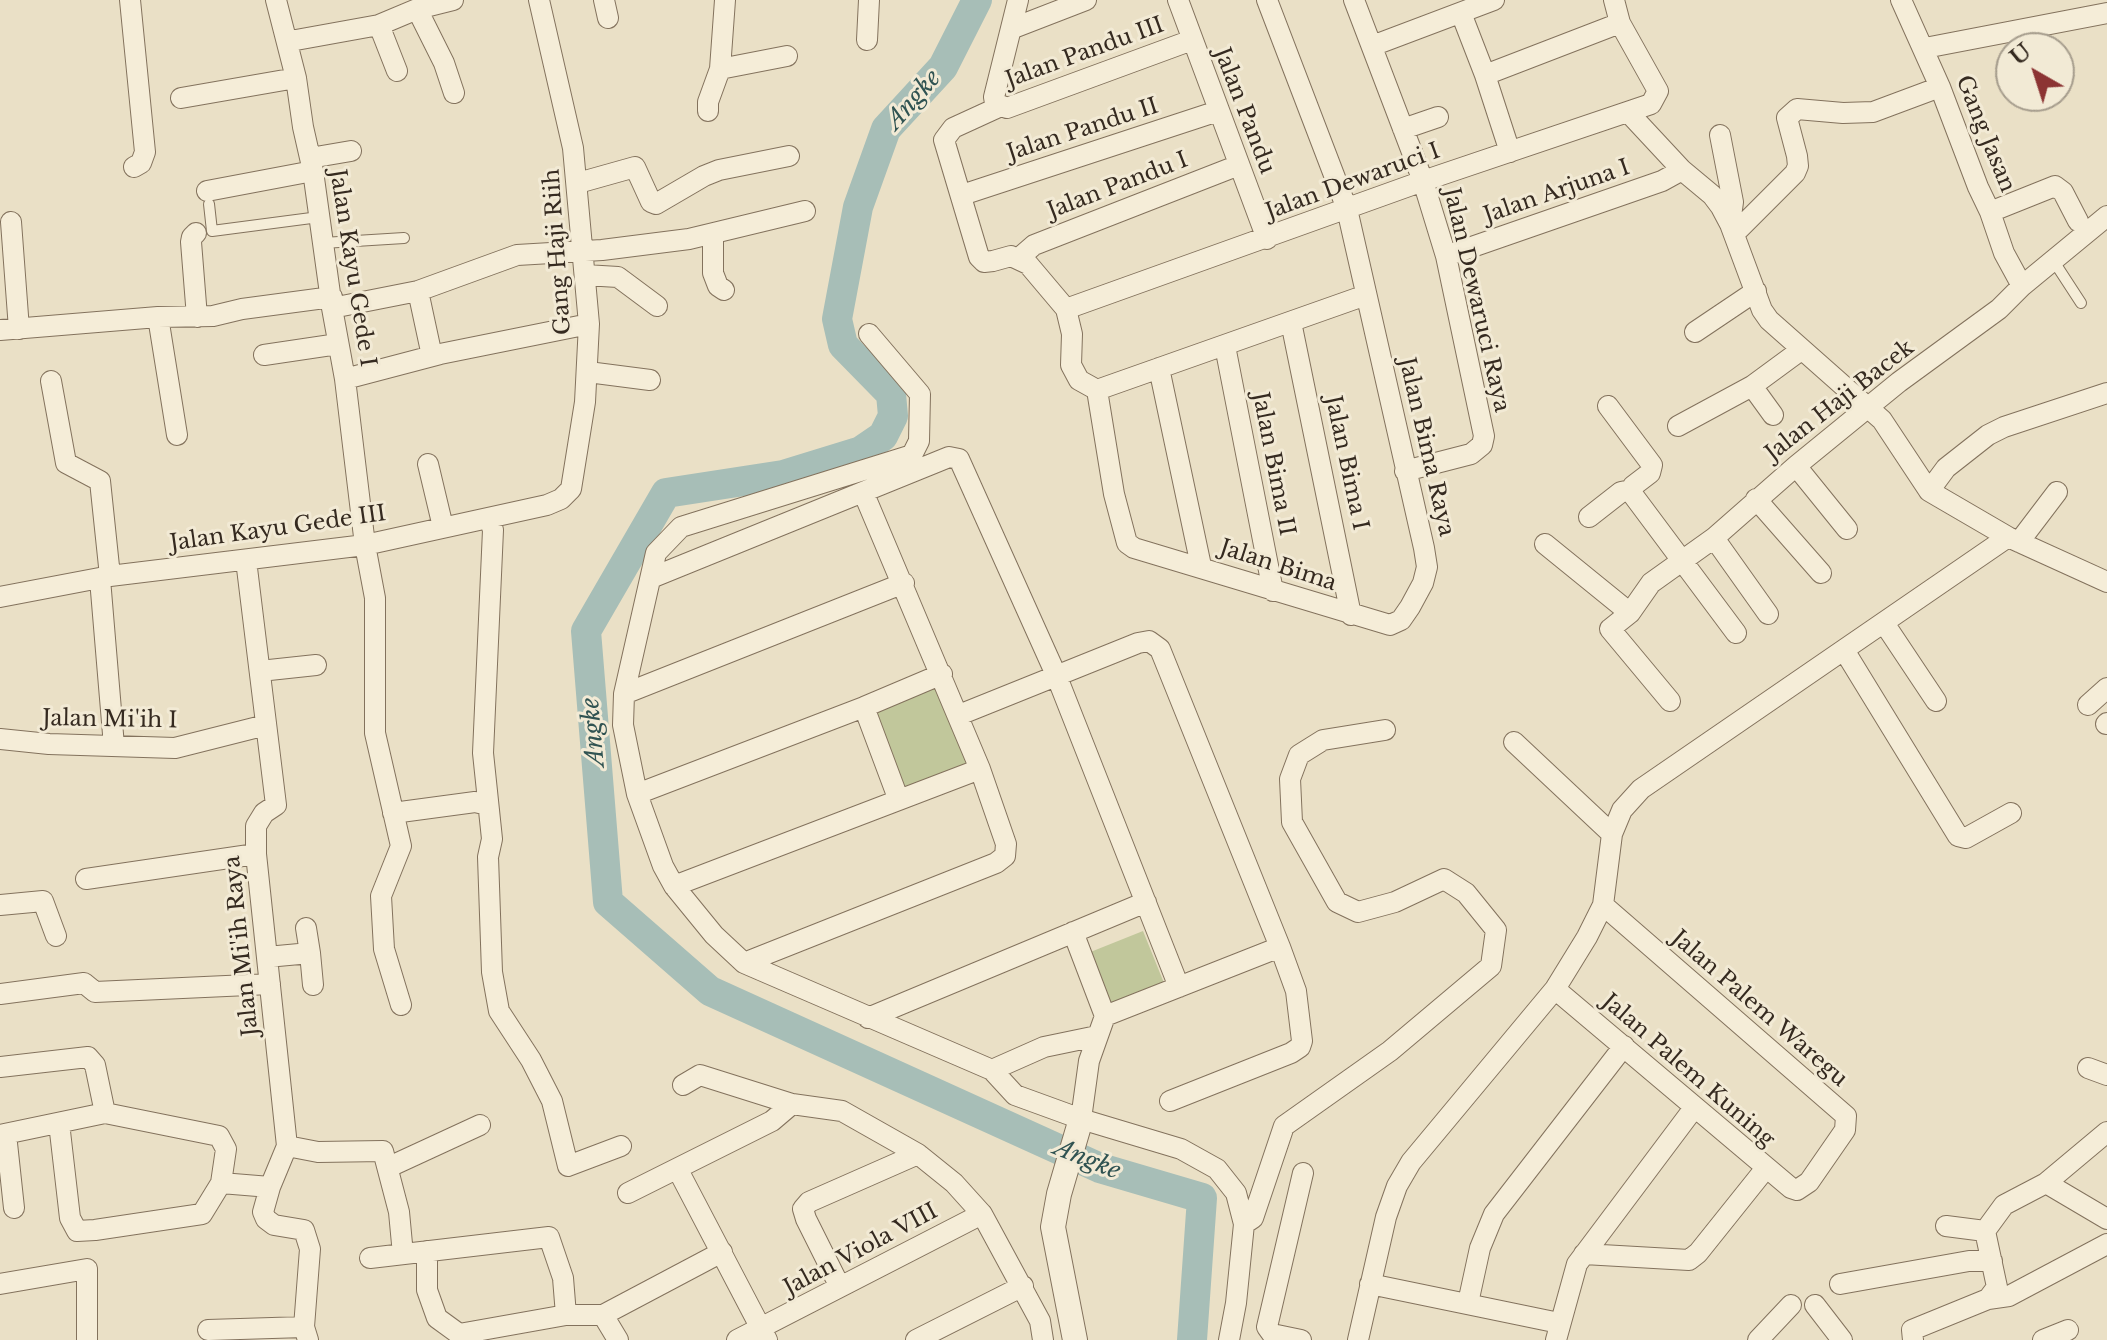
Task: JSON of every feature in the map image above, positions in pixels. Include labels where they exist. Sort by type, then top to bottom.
[{"type":"street","points":[[130,0],[145,152],[141,163],[134,167]]},
{"type":"street","name":"Jalan Kayu Gede I","points":[[276,0],[296,78],[312,165],[375,598],[375,733],[401,846],[381,896],[384,949],[401,1005]]},
{"type":"street","points":[[286,39],[296,40],[379,25],[417,9],[453,0]]},
{"type":"street","name":"Gang Haji Riih","points":[[539,0],[573,148],[589,324],[588,372],[576,467],[571,489],[561,499]]},
{"type":"street","points":[[708,111],[708,102],[720,69],[725,0]]},
{"type":"street","points":[[867,40],[869,0]]},
{"type":"street","points":[[1018,0],[994,97],[998,105],[953,128],[946,134],[945,149],[962,195],[979,257],[984,262],[1011,256],[1019,258],[1028,264],[1066,309],[1072,334],[1071,365],[1079,380],[1097,390],[1366,295]]},
{"type":"street","points":[[1011,29],[1086,0]]},
{"type":"street","name":"Jalan Pandu","points":[[1178,0],[1267,239]]},
{"type":"street","name":"Jalan Bima Raya","points":[[1267,0],[1347,209],[1427,567],[1423,583],[1410,607]]},
{"type":"street","name":"Jalan Dewaruci Raya","points":[[1354,0],[1423,181],[1446,256],[1484,436],[1482,445],[1471,454],[1405,471]]},
{"type":"street","points":[[1372,46],[1494,0]]},
{"type":"street","points":[[1485,75],[1620,23],[1614,0]]},
{"type":"street","name":"Gang Jasan","points":[[1901,0],[1925,48],[2010,268],[2022,286]]},
{"type":"street","points":[[417,9],[444,63],[454,93]]},
{"type":"street","points":[[1461,13],[1510,152]]},
{"type":"street","points":[[1925,48],[2107,13]]},
{"type":"street","name":"Jalan Dewaruci I","points":[[1066,309],[1423,181],[1651,104],[1658,91],[1620,23]]},
{"type":"street","points":[[379,25],[397,71]]},
{"type":"street","name":"Jalan Pandu III","points":[[998,105],[1013,107],[1192,40]]},
{"type":"street","points":[[720,69],[787,56]]},
{"type":"street","points":[[181,98],[296,78]]},
{"type":"street","points":[[1732,229],[1795,173],[1797,156],[1787,118],[1797,109],[1873,112],[1940,87]]},
{"type":"street","name":"Jalan Pandu II","points":[[962,195],[1218,111]]},
{"type":"street","points":[[1628,112],[1682,170],[1712,195],[1732,229],[1762,310],[1769,320],[1882,420],[1929,491],[2014,539],[2107,582]]},
{"type":"street","points":[[1403,129],[1438,117]]},
{"type":"street","points":[[1720,135],[1733,202],[1732,229]]},
{"type":"street","points":[[208,197],[351,151]]},
{"type":"street","points":[[578,183],[635,167],[651,202],[656,204],[719,170],[789,156]]},
{"type":"street","name":"Jalan Pandu I","points":[[1019,258],[1034,245],[1239,165]]},
{"type":"street","name":"Jalan Arjuna I","points":[[1446,256],[1662,181],[1682,170]]},
{"type":"street","points":[[1990,212],[2055,186],[2063,192],[2078,221]]},
{"type":"street","points":[[11,222],[10,330],[158,317],[197,317],[418,291],[517,255],[602,250],[689,239],[805,211]]},
{"type":"street","name":"Jalan Haji Bacek","points":[[1670,701],[1610,629],[1630,613],[1651,583],[1714,538],[1756,499],[1899,382],[1988,318],[2107,216]]},
{"type":"street","points":[[197,317],[191,242],[204,232]]},
{"type":"street","points":[[713,234],[713,273],[718,286],[724,290]]},
{"type":"street","points":[[585,275],[618,277],[657,306]]},
{"type":"street","points":[[418,291],[432,356]]},
{"type":"street","points":[[1695,332],[1756,291]]},
{"type":"street","points":[[158,317],[177,435]]},
{"type":"street","name":"Jalan Bima I","points":[[1291,322],[1351,615]]},
{"type":"street","points":[[345,379],[432,356],[589,324]]},
{"type":"street","points":[[869,334],[920,394],[919,441],[912,455],[681,527],[656,553],[624,694],[623,725],[637,794],[663,866],[674,886],[714,935],[744,963],[992,1070],[1015,1095],[1080,1124],[1181,1149],[1217,1169],[1236,1193],[1244,1224],[1229,1340]]},
{"type":"street","points":[[264,355],[338,344]]},
{"type":"street","name":"Jalan Bima II","points":[[1225,346],[1273,591]]},
{"type":"street","points":[[1678,426],[1752,386],[1801,350]]},
{"type":"street","points":[[1159,368],[1201,566]]},
{"type":"street","points":[[588,372],[650,380]]},
{"type":"street","points":[[51,381],[66,463],[100,481],[114,746]]},
{"type":"street","points":[[1752,386],[1773,415]]},
{"type":"street","name":"Jalan Bima","points":[[1097,390],[1114,494],[1127,543],[1134,548],[1390,625],[1401,620],[1410,607]]},
{"type":"street","points":[[1929,491],[1946,468],[1988,435],[2019,421],[2107,393]]},
{"type":"street","points":[[1589,517],[1621,492],[1631,490],[1650,473],[1652,465],[1608,406]]},
{"type":"street","points":[[651,578],[949,457],[959,459],[1057,677],[1179,987]]},
{"type":"street","points":[[428,464],[443,527]]},
{"type":"street","points":[[1796,466],[1847,529]]},
{"type":"street","points":[[1631,490],[1736,633]]},
{"type":"street","points":[[1358,1340],[1386,1217],[1397,1186],[1411,1162],[1555,989],[1587,937],[1603,905],[1612,834],[1622,810],[1641,789],[1884,623],[2014,539],[2057,492]]},
{"type":"street","points":[[744,963],[996,863],[1005,856],[1006,844],[959,715],[864,494]]},
{"type":"street","name":"Jalan Kayu Gede III","points":[[0,597],[105,577],[365,545],[547,505],[561,499]]},
{"type":"street","points":[[1756,499],[1821,573]]},
{"type":"street","points":[[489,518],[493,530],[483,753],[492,839],[488,857],[492,972],[499,1011],[531,1060],[552,1101],[568,1166],[621,1146]]},
{"type":"street","points":[[1714,538],[1768,614]]},
{"type":"street","points":[[1545,544],[1630,613]]},
{"type":"street","name":"Jalan Mi'ih Raya","points":[[246,560],[276,805],[264,813],[256,826],[256,854],[287,1146]]},
{"type":"street","points":[[624,694],[904,583]]},
{"type":"street","points":[[1884,623],[1936,701]]},
{"type":"street","points":[[959,715],[1138,643],[1149,641],[1160,649],[1296,991],[1302,1041],[1300,1047],[1170,1101]]},
{"type":"street","points":[[1844,650],[1958,836],[1966,838],[2011,813]]},
{"type":"street","points":[[260,671],[316,665]]},
{"type":"street","points":[[637,794],[942,674]]},
{"type":"street","points":[[2088,705],[2107,688]]},
{"type":"street","points":[[864,707],[898,798]]},
{"type":"street","name":"Jalan Mi'ih I","points":[[0,739],[49,744],[175,748],[266,725]]},
{"type":"street","points":[[1244,1224],[1253,1218],[1284,1126],[1390,1051],[1491,966],[1496,930],[1466,893],[1444,879],[1395,902],[1358,912],[1337,902],[1292,822],[1290,779],[1299,755],[1323,740],[1385,730]]},
{"type":"street","points":[[1514,742],[1612,834]]},
{"type":"street","points":[[674,886],[980,769]]},
{"type":"street","points":[[393,813],[475,802],[488,805]]},
{"type":"street","points":[[86,879],[256,854]]},
{"type":"street","points":[[0,905],[43,901],[56,936]]},
{"type":"street","points":[[868,1018],[1146,902]]},
{"type":"street","name":"Jalan Palem Waregu","points":[[1603,905],[1846,1116],[1845,1130],[1809,1182],[1797,1190],[1791,1188]]},
{"type":"street","points":[[306,928],[313,985]]},
{"type":"street","points":[[1073,932],[1105,1016],[1089,1061],[1080,1124],[1059,1194],[1053,1227],[1075,1340]]},
{"type":"street","points":[[1105,1016],[1280,947]]},
{"type":"street","points":[[267,957],[310,953]]},
{"type":"street","points":[[0,994],[84,983],[95,992],[270,984]]},
{"type":"street","name":"Jalan Palem Kuning","points":[[1555,989],[1791,1188]]},
{"type":"street","points":[[992,1070],[1044,1047],[1097,1036]]},
{"type":"street","points":[[1468,1303],[1480,1248],[1494,1214],[1624,1046]]},
{"type":"street","points":[[0,1067],[88,1057],[95,1065],[105,1113]]},
{"type":"street","points":[[683,1085],[700,1075],[792,1104],[842,1111],[918,1154],[954,1183],[982,1214],[1040,1321],[1043,1340]]},
{"type":"street","points":[[628,1193],[772,1121],[792,1104]]},
{"type":"street","points":[[1370,1284],[1468,1303],[1558,1332],[1574,1273],[1584,1254],[1694,1108]]},
{"type":"street","points":[[14,1208],[3,1134],[105,1113],[219,1136],[226,1149],[221,1183],[202,1214],[77,1231],[70,1218],[59,1123]]},
{"type":"street","points":[[389,1167],[480,1125]]},
{"type":"street","points":[[1988,1299],[1997,1287],[1985,1231],[2004,1205],[2046,1183],[2107,1132]]},
{"type":"street","points":[[208,1330],[306,1334],[310,1249],[304,1230],[274,1225],[263,1212],[287,1146],[318,1152],[381,1151],[389,1167],[402,1244]]},
{"type":"street","points":[[840,1287],[803,1209],[809,1202],[918,1154]]},
{"type":"street","points":[[1584,1254],[1689,1260],[1698,1253],[1766,1168]]},
{"type":"street","points":[[678,1170],[765,1334]]},
{"type":"street","points":[[1301,1340],[1272,1334],[1267,1327],[1303,1173]]},
{"type":"street","points":[[221,1183],[270,1187]]},
{"type":"street","points":[[2046,1183],[2107,1219]]},
{"type":"street","name":"Jalan Viola VIII","points":[[737,1340],[765,1334],[840,1287],[982,1214]]},
{"type":"street","points":[[1946,1226],[1985,1231]]},
{"type":"street","points":[[370,1258],[549,1237],[563,1278],[566,1315]]},
{"type":"street","points":[[1913,1340],[1912,1330],[1988,1299],[2009,1296],[2107,1244]]},
{"type":"street","points":[[427,1251],[427,1290],[437,1318],[459,1334],[566,1315],[603,1315],[722,1252]]},
{"type":"street","points":[[1840,1284],[1969,1261],[1992,1261]]},
{"type":"street","points":[[0,1284],[87,1269],[87,1340]]},
{"type":"street","points":[[916,1340],[1023,1286]]},
{"type":"street","points":[[1758,1340],[1791,1305]]},
{"type":"street","points":[[1815,1305],[1842,1340]]},
{"type":"street","points":[[603,1315],[618,1340]]},
{"type":"street","points":[[2043,1340],[2068,1330]]},
{"type":"lane","points":[[208,197],[204,232],[319,217]]},
{"type":"lane","points":[[323,243],[404,238]]},
{"type":"lane","points":[[2053,260],[2081,303]]},
{"type":"green space","points":[[937,682],[973,766],[901,791],[870,710]]},
{"type":"green space","points":[[1143,931],[1164,983],[1108,1005],[1088,953]]},
{"type":"waterway","name":"Angke","points":[[977,0],[943,67],[886,129],[858,207],[837,319],[843,345],[891,394],[893,416],[883,436],[861,451],[783,475],[666,493],[586,631],[608,902],[710,991],[1100,1168],[1202,1198],[1192,1340]]}]
